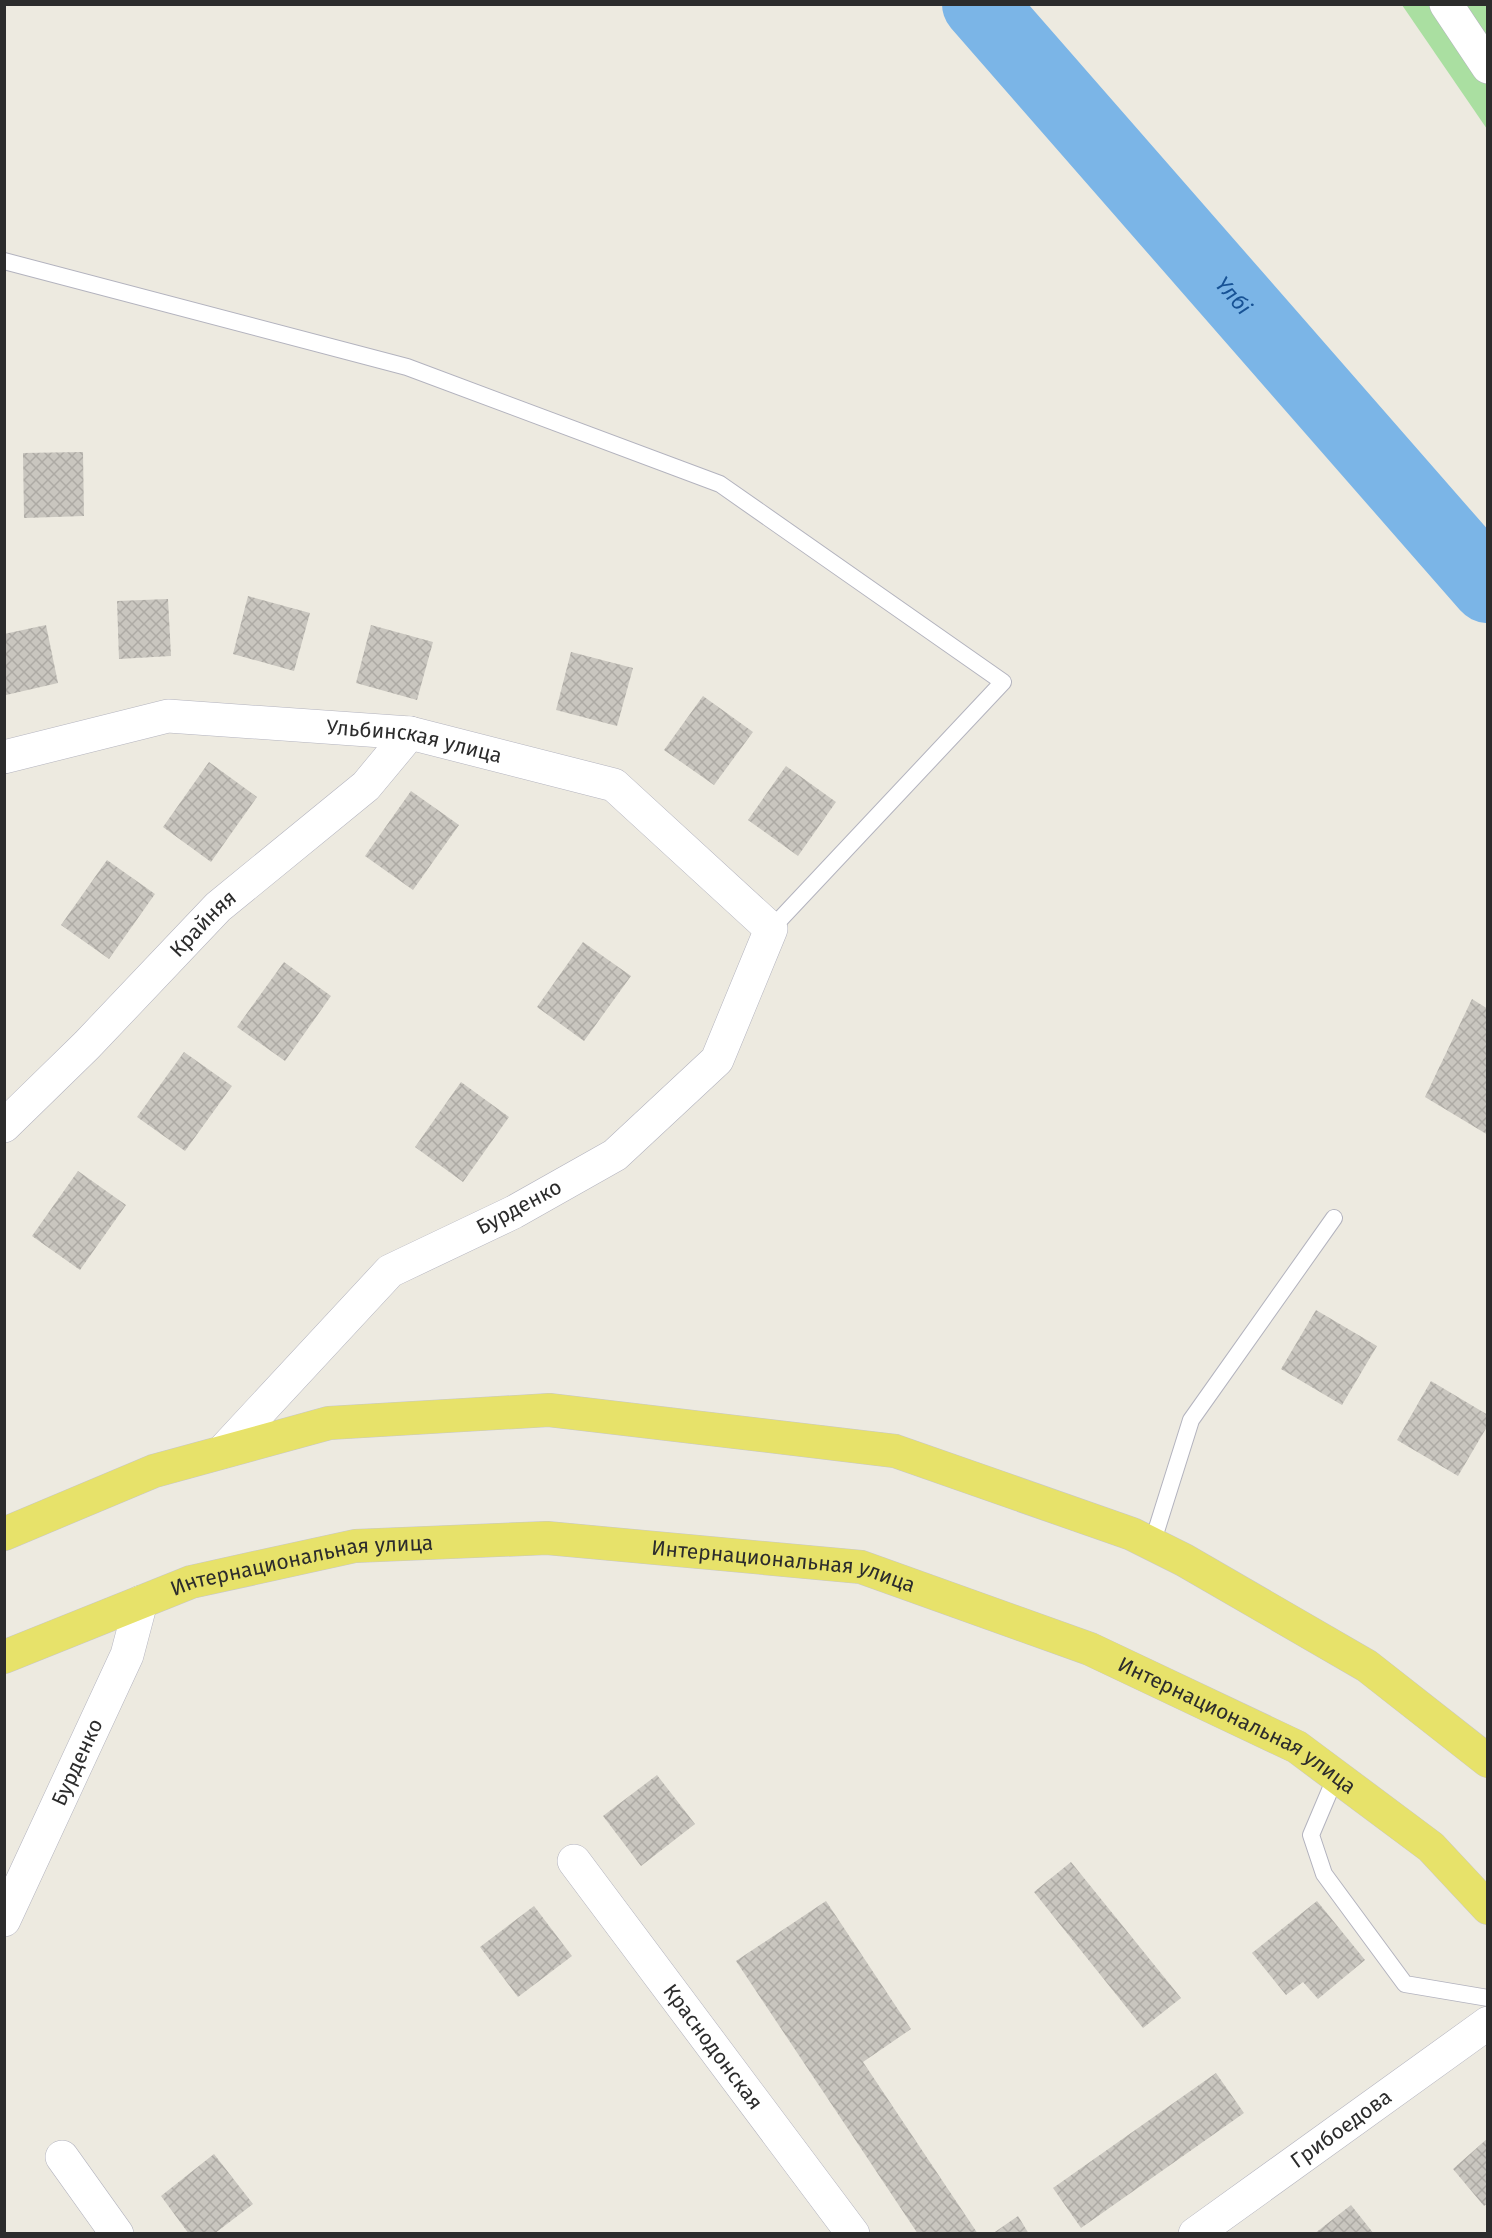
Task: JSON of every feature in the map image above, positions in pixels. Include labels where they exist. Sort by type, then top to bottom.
[{"type":"main road","points":[[4,1534],[154,1471],[329,1424],[549,1410],[895,1451],[1132,1534],[1184,1560],[1367,1666],[1488,1761]]},
{"type":"main road","name":"Интернациональная улица","points":[[4,1657],[191,1582],[355,1546],[547,1538],[861,1567],[1090,1649],[1297,1747],[1431,1847],[1488,1908]]},
{"type":"street","points":[[1446,4],[1488,67]]},
{"type":"street","name":"Ульбинская улица","points":[[4,757],[168,716],[411,733],[614,785],[771,929]]},
{"type":"street","name":"Крайняя","points":[[4,1126],[87,1046],[218,907],[366,786],[411,733]]},
{"type":"street","name":"Бурденко","points":[[222,1452],[390,1271],[514,1212],[615,1155],[717,1060],[771,929]]},
{"type":"street","name":"Бурденко","points":[[4,1920],[127,1655],[141,1602]]},
{"type":"street","name":"Краснодонская","points":[[574,1860],[854,2234]]},
{"type":"street","name":"Грибоедова","points":[[1195,2234],[1487,2018]]},
{"type":"street","points":[[62,2157],[117,2234]]},
{"type":"lane","points":[[4,261],[406,367],[720,484],[1003,682],[771,929]]},
{"type":"lane","points":[[1152,1544],[1191,1420],[1334,1218]]},
{"type":"lane","points":[[1336,1776],[1311,1835],[1324,1874],[1405,1984],[1487,2018]]},
{"type":"green space","points":[[1402,5],[1487,5],[1487,129]]},
{"type":"building","points":[[83,452],[84,516],[24,518],[23,453]]},
{"type":"building","points":[[248,596],[310,613],[294,671],[233,654]]},
{"type":"building","points":[[168,599],[171,656],[119,659],[117,601]]},
{"type":"building","points":[[46,625],[58,683],[6,695],[4,634]]},
{"type":"building","points":[[371,625],[433,642],[417,700],[356,683]]},
{"type":"building","points":[[571,652],[633,668],[617,726],[556,710]]},
{"type":"building","points":[[703,696],[753,732],[714,785],[664,750]]},
{"type":"building","points":[[209,762],[257,797],[211,862],[163,827]]},
{"type":"building","points":[[786,766],[836,802],[798,856],[748,820]]},
{"type":"building","points":[[411,791],[459,825],[413,890],[365,856]]},
{"type":"building","points":[[107,860],[155,894],[109,959],[61,925]]},
{"type":"building","points":[[583,942],[631,976],[584,1041],[537,1007]]},
{"type":"building","points":[[284,962],[331,996],[285,1061],[237,1027]]},
{"type":"building","points":[[1472,999],[1488,1009],[1488,1135],[1425,1097]]},
{"type":"building","points":[[184,1052],[232,1086],[185,1151],[137,1117]]},
{"type":"building","points":[[461,1082],[509,1117],[463,1182],[415,1147]]},
{"type":"building","points":[[78,1171],[126,1205],[80,1270],[32,1236]]},
{"type":"building","points":[[1316,1310],[1377,1346],[1342,1405],[1281,1369]]},
{"type":"building","points":[[1431,1381],[1488,1415],[1488,1425],[1458,1476],[1397,1440]]},
{"type":"building","points":[[657,1775],[695,1824],[641,1866],[603,1816]]},
{"type":"building","points":[[1071,1862],[1181,1998],[1143,2028],[1034,1892]]},
{"type":"building","points":[[826,1901],[911,2029],[863,2062],[978,2234],[918,2234],[736,1961]]},
{"type":"building","points":[[1317,1901],[1365,1960],[1318,1999],[1303,1982],[1286,1995],[1252,1953]]},
{"type":"building","points":[[534,1906],[572,1956],[518,1997],[480,1947]]},
{"type":"building","points":[[1216,2073],[1244,2113],[1081,2228],[1053,2188]]},
{"type":"building","points":[[1488,2138],[1488,2203],[1484,2206],[1453,2169]]},
{"type":"building","points":[[214,2154],[253,2204],[214,2234],[189,2234],[161,2196]]},
{"type":"building","points":[[1351,2205],[1374,2234],[1314,2234]]},
{"type":"building","points":[[1018,2216],[1029,2234],[992,2234]]},
{"type":"waterway","name":"Үлбі","points":[[979,4],[1488,586]]}]
